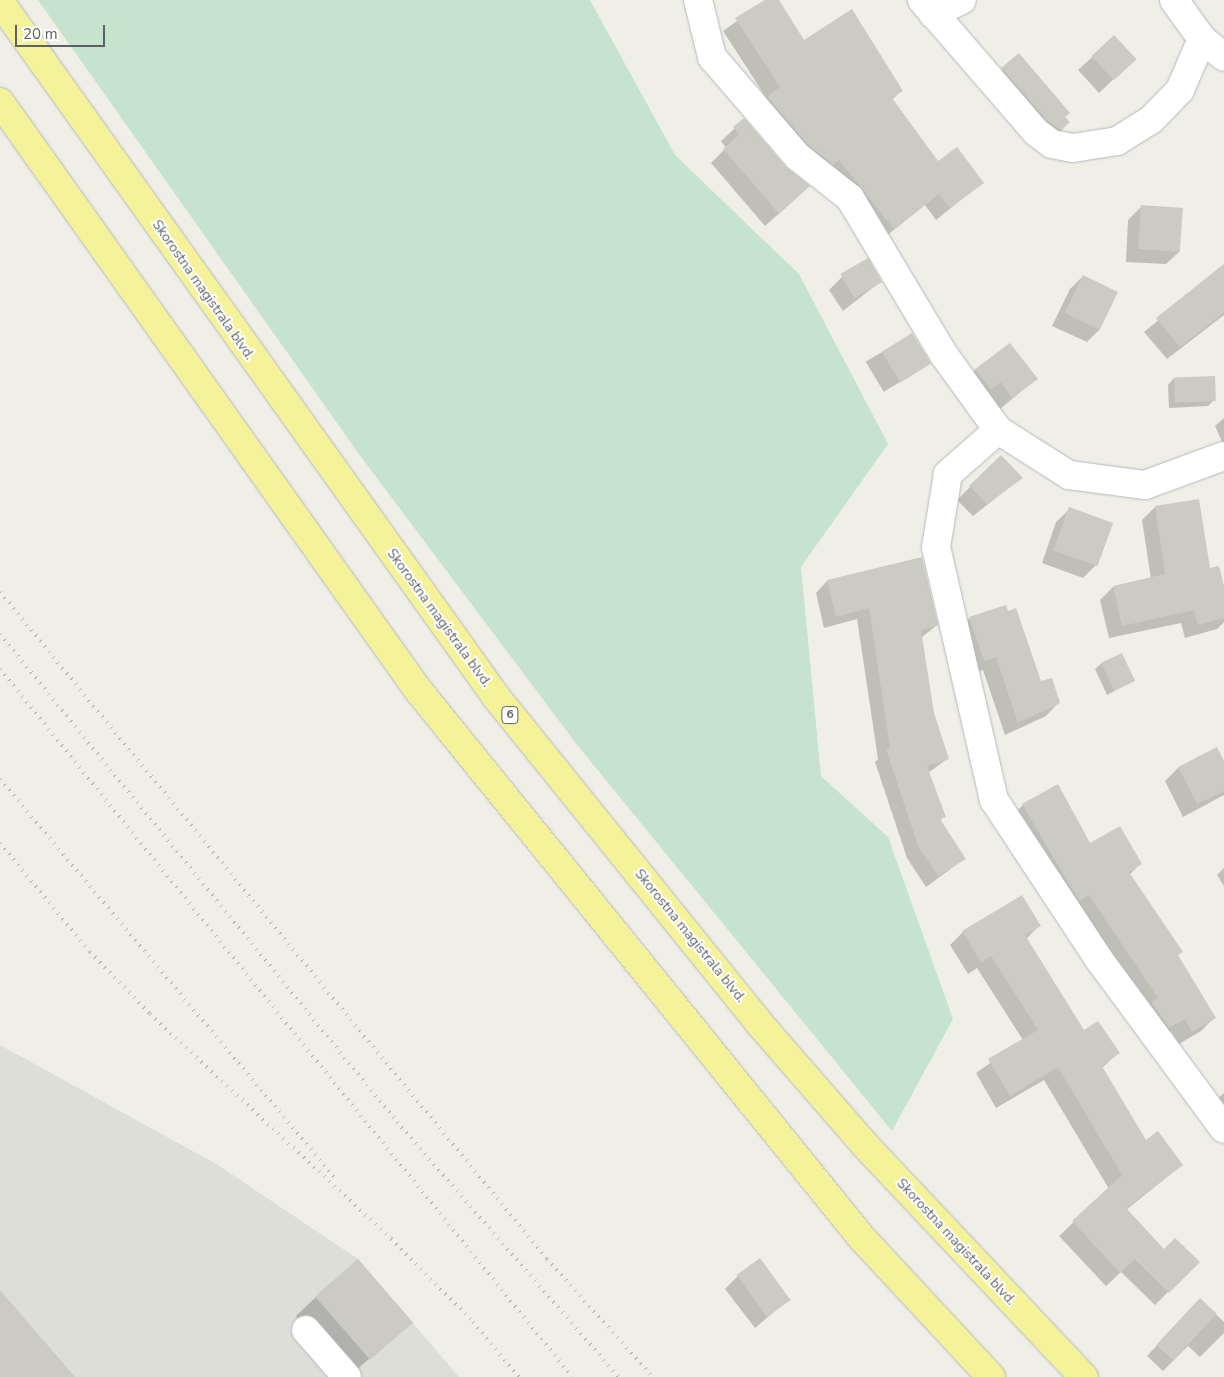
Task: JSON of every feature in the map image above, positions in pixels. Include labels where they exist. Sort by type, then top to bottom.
[{"type":"highway","name":"Skorostna magistrala blvd.","points":[[0,2],[497,698],[765,1030],[865,1145],[1084,1377]]},
{"type":"highway","points":[[0,102],[418,690],[861,1237],[991,1377]]},
{"type":"street","points":[[698,0],[712,57],[751,107],[798,157],[850,198],[944,355],[998,430],[1069,475],[1145,485],[1224,456]]},
{"type":"street","points":[[962,0],[928,7],[1036,132],[1052,144],[1073,148],[1117,140],[1151,120],[1180,90],[1202,39]]},
{"type":"street","points":[[1174,0],[1202,39],[1224,57]]},
{"type":"street","points":[[998,430],[948,474],[936,547],[994,800],[1098,958],[1224,1129]]},
{"type":"street","points":[[306,1330],[347,1377]]},
{"type":"shaded area","points":[[0,1045],[218,1165],[358,1259],[459,1377],[0,1377]]},
{"type":"green space","points":[[38,0],[590,0],[675,155],[799,274],[888,444],[801,567],[821,776],[888,837],[953,1019],[892,1131],[578,746],[361,457]]},
{"type":"building","points":[[765,0],[779,0],[804,40],[852,9],[903,91],[892,98],[938,161],[957,147],[984,183],[950,208],[939,194],[894,229],[839,160],[833,165],[809,146],[767,97],[780,87],[735,18]]},
{"type":"building","points":[[1114,35],[1137,59],[1114,80],[1091,56]]},
{"type":"building","points":[[1019,53],[1070,113],[1065,117],[1070,122],[1061,130],[1047,121],[1001,68]]},
{"type":"building","points":[[744,118],[786,167],[810,186],[779,214],[723,149],[739,135],[733,127]]},
{"type":"building","points":[[1141,205],[1183,208],[1180,252],[1138,249]]},
{"type":"building","points":[[868,258],[882,282],[854,298],[840,274]]},
{"type":"building","points":[[1224,264],[1224,312],[1180,347],[1156,318]]},
{"type":"building","points":[[1083,275],[1118,292],[1100,330],[1065,313]]},
{"type":"building","points":[[912,333],[931,364],[901,383],[881,352]]},
{"type":"building","points":[[1010,343],[1038,379],[1012,398],[1001,382],[991,390],[975,369]]},
{"type":"building","points":[[1215,376],[1216,401],[1175,402],[1174,377]]},
{"type":"building","points":[[1001,455],[1023,478],[987,504],[969,486]]},
{"type":"building","points":[[1199,499],[1210,568],[1219,566],[1224,586],[1224,618],[1198,625],[1194,610],[1122,626],[1113,586],[1165,574],[1155,506]]},
{"type":"building","points":[[1069,507],[1113,523],[1097,566],[1053,550]]},
{"type":"building","points":[[922,557],[938,625],[921,630],[934,713],[949,759],[927,766],[946,817],[940,819],[966,859],[938,876],[918,846],[886,749],[890,748],[869,608],[836,617],[827,580]]},
{"type":"building","points":[[1006,605],[1008,611],[1016,608],[1041,681],[1052,678],[1060,703],[1018,723],[996,657],[984,661],[969,617]]},
{"type":"building","points":[[1122,653],[1135,681],[1114,691],[1101,663]]},
{"type":"building","points":[[1217,747],[1224,761],[1224,791],[1197,804],[1178,767]]},
{"type":"building","points":[[1058,784],[1090,843],[1120,826],[1142,864],[1129,872],[1183,952],[1178,955],[1216,1018],[1192,1032],[1185,1019],[1169,1028],[1152,1002],[1158,998],[1089,895],[1079,901],[1022,804]]},
{"type":"building","points":[[1022,895],[1041,926],[1025,935],[1084,1030],[1098,1021],[1120,1053],[1102,1066],[1146,1140],[1158,1131],[1183,1165],[1126,1208],[1164,1249],[1175,1238],[1200,1262],[1169,1293],[1135,1259],[1120,1273],[1072,1221],[1122,1175],[1058,1067],[1010,1096],[988,1059],[1038,1030],[991,956],[981,962],[962,931]]},
{"type":"building","points":[[760,1258],[791,1300],[767,1317],[737,1275]]},
{"type":"building","points":[[358,1259],[413,1322],[370,1360],[315,1296]]},
{"type":"building","points":[[0,1290],[75,1377],[0,1377]]},
{"type":"building","points":[[1200,1298],[1217,1314],[1173,1360],[1156,1345]]},
{"type":"railway","points":[[0,592],[547,1259],[653,1377]]},
{"type":"railway","points":[[0,634],[397,1122],[619,1377]]},
{"type":"railway","points":[[0,669],[572,1377]]},
{"type":"railway","points":[[0,779],[335,1178]]},
{"type":"railway","points":[[0,843],[90,952],[150,1014],[391,1239],[473,1322],[519,1377]]}]
